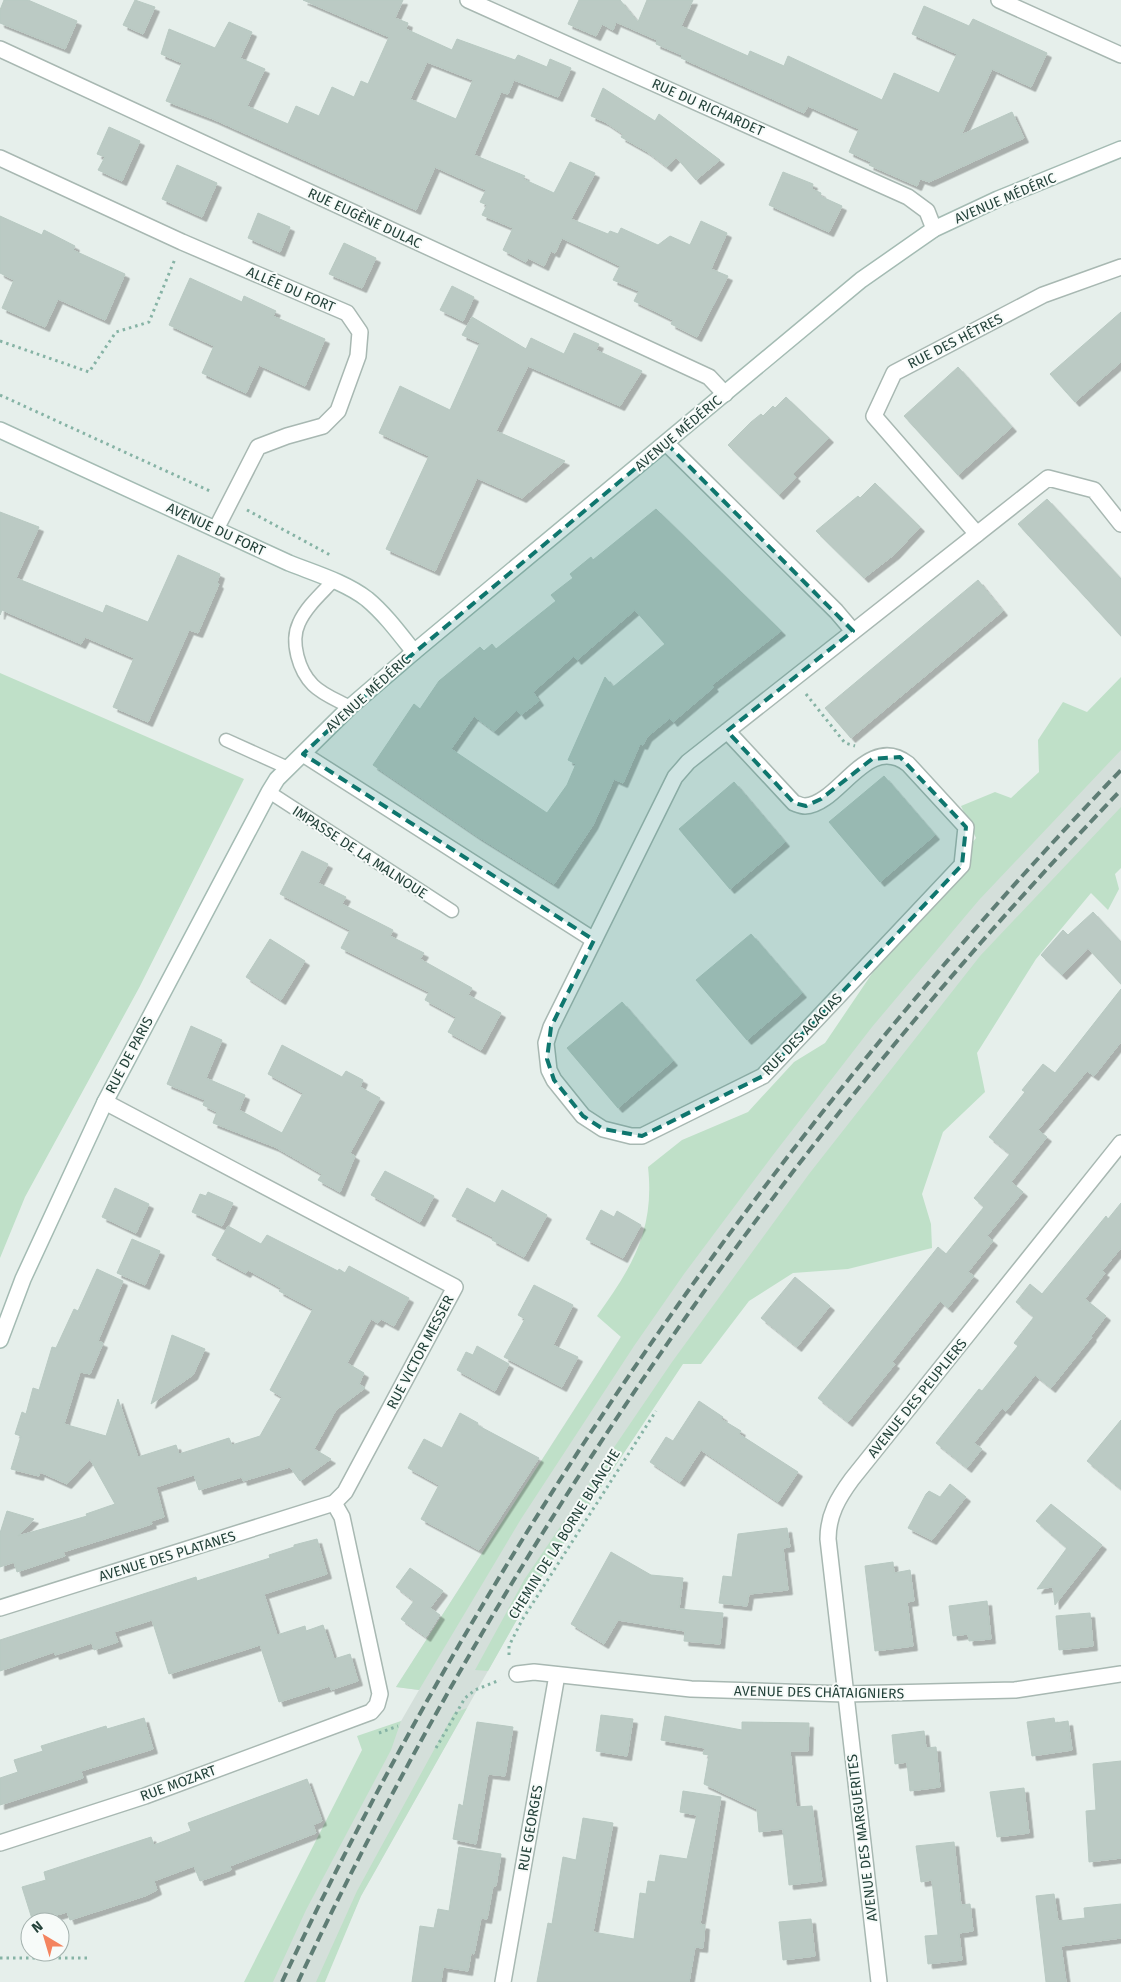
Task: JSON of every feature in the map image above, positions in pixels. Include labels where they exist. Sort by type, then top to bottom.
[{"type":"street","name":"RUE DU RICHARDET","points":[[468,0],[908,197],[927,211],[934,229]]},
{"type":"street","points":[[999,0],[1121,55]]},
{"type":"street","name":"RUE EUGÈNE DULAC","points":[[0,49],[709,376],[725,394]]},
{"type":"street","name":"AVENUE MÉDÉRIC","points":[[273,786],[288,768],[350,707],[414,652],[862,280],[934,229],[998,198],[1121,149]]},
{"type":"street","name":"ALLÉE DU FORT","points":[[0,158],[182,242],[348,313],[360,332],[358,356],[338,411],[323,426],[287,436],[258,447],[216,529]]},
{"type":"street","name":"RUE DES HÊTRES","points":[[977,534],[874,416],[894,372],[1043,296],[1121,267]]},
{"type":"street","name":"AVENUE DU FORT","points":[[0,430],[366,598],[390,621],[414,652]]},
{"type":"street","points":[[666,443],[853,630],[1048,478],[1094,490],[1121,524]]},
{"type":"street","name":"RUE DES ACACIAS","points":[[727,731],[794,803],[806,806],[822,799],[869,761],[886,756],[900,757],[966,828],[962,865],[763,1076],[642,1136],[614,1132],[592,1123],[554,1080],[547,1059],[546,1043],[552,1027],[675,777],[688,762],[853,630]]},
{"type":"street","points":[[303,754],[594,940]]},
{"type":"street","name":"RUE DE PARIS","points":[[0,1340],[23,1279],[105,1102],[273,786]]},
{"type":"street","name":"RUE VICTOR MESSER","points":[[105,1102],[455,1287],[344,1492],[334,1502]]},
{"type":"street","name":"AVENUE DES PEUPLIERS","points":[[845,1694],[828,1539],[828,1528],[835,1504],[852,1479],[1121,1142]]},
{"type":"street","name":"AVENUE DES PLATANES","points":[[0,1608],[334,1502]]},
{"type":"street","name":"RUE MOZART","points":[[0,1843],[145,1796],[371,1712],[377,1705],[380,1694],[342,1517],[334,1502]]},
{"type":"street","name":"AVENUE DES CHÂTAIGNIERS","points":[[517,1674],[557,1675],[691,1689],[845,1694],[1015,1690],[1121,1674]]},
{"type":"street","name":"RUE GEORGES","points":[[503,1982],[557,1675]]},
{"type":"street","name":"AVENUE DES MARGUERITES","points":[[845,1694],[879,1982]]},
{"type":"lane","points":[[336,583],[313,602],[298,624],[295,646],[302,668],[312,684],[327,695],[350,707]]},
{"type":"lane","points":[[226,740],[288,768]]},
{"type":"lane","name":"IMPASSE DE LA MALNOUE","points":[[273,786],[452,911]]},
{"type":"path","points":[[0,340],[89,372],[116,332],[149,322],[182,242]]},
{"type":"path","points":[[0,395],[232,501],[339,559],[336,583]]},
{"type":"path","points":[[794,678],[845,743],[852,744],[869,761]]},
{"type":"path","name":"CHEMIN DE LA BORNE BLANCHE","points":[[517,1674],[510,1659],[509,1646],[522,1620],[656,1411]]},
{"type":"path","points":[[436,1748],[464,1698],[475,1690],[517,1674]]},
{"type":"path","points":[[0,1958],[92,1958]]},
{"type":"highlighted area","points":[[666,443],[853,631],[727,731],[794,803],[806,806],[821,799],[872,759],[900,757],[966,827],[962,865],[763,1076],[642,1136],[603,1129],[583,1116],[554,1080],[547,1059],[551,1027],[594,940],[303,754],[390,673]]},
{"type":"shaded area","points":[[1121,715],[1121,829],[720,1307],[537,1584],[361,1896],[323,1982],[250,1982],[419,1690],[396,1687],[656,1282]]},
{"type":"green space","points":[[0,673],[244,779],[139,988],[25,1197],[0,1258]]},
{"type":"green space","points":[[1121,677],[1121,750],[979,900],[872,1027],[684,1274],[634,1346],[521,1519],[419,1690],[396,1687],[621,1337],[597,1316],[621,1281],[638,1247],[648,1210],[648,1167],[682,1140],[748,1112],[794,1062],[825,1043],[894,941],[976,838],[961,806],[995,792],[1011,798],[1039,772],[1038,740],[1063,702],[1087,712]]},
{"type":"green space","points":[[1121,807],[1121,868],[1115,874],[1119,889],[1108,910],[1091,893],[1036,959],[977,1053],[985,1092],[943,1132],[922,1194],[931,1224],[932,1248],[848,1269],[793,1273],[749,1301],[701,1364],[683,1364],[537,1584],[488,1671],[475,1670],[524,1580],[672,1362],[809,1174],[980,956]]},
{"type":"green space","points":[[467,1708],[361,1896],[325,1982],[316,1982],[357,1891],[454,1713]]},
{"type":"green space","points":[[401,1721],[391,1750],[306,1910],[273,1982],[244,1982],[362,1750],[357,1736]]},
{"type":"building","points":[[4,0],[28,0],[77,21],[65,49],[0,23],[0,10]]},
{"type":"building","points":[[135,0],[155,7],[143,34],[123,25]]},
{"type":"building","points":[[303,0],[403,0],[395,18],[408,23],[406,29],[452,50],[457,39],[515,60],[518,55],[547,67],[550,59],[571,68],[558,97],[514,80],[508,94],[501,92],[474,155],[525,176],[523,179],[554,193],[570,162],[595,173],[571,219],[608,234],[610,231],[618,234],[621,228],[658,245],[670,236],[690,245],[701,221],[727,233],[711,269],[728,276],[697,337],[671,324],[673,320],[634,301],[639,291],[613,280],[620,266],[562,238],[555,253],[551,251],[544,266],[528,258],[526,262],[503,250],[513,228],[482,215],[487,205],[480,202],[486,190],[435,167],[416,210],[213,119],[166,101],[182,63],[161,54],[169,29],[215,48],[229,22],[252,32],[240,58],[265,69],[247,106],[288,124],[296,106],[319,116],[332,87],[354,97],[361,81],[368,84],[389,37]],"holes":[[[427,62],[473,80],[456,119],[410,99]]]},
{"type":"building","points":[[579,0],[620,0],[638,22],[647,0],[693,0],[681,26],[748,56],[750,51],[784,66],[788,56],[882,100],[894,73],[939,93],[957,54],[912,34],[924,6],[969,26],[973,19],[1047,53],[1031,87],[992,69],[961,135],[1012,112],[1024,138],[929,182],[920,179],[917,186],[869,165],[871,162],[849,152],[859,129],[808,106],[804,113],[681,58],[682,55],[656,44],[657,40],[616,22],[613,30],[602,24],[596,36],[568,24]]},
{"type":"building","points":[[603,88],[655,121],[659,114],[720,160],[696,180],[676,157],[667,167],[646,151],[621,137],[623,134],[605,122],[591,116]]},
{"type":"building","points":[[109,127],[140,141],[122,181],[98,170],[105,157],[97,154]]},
{"type":"building","points":[[177,165],[217,183],[202,217],[162,199]]},
{"type":"building","points":[[783,172],[813,184],[812,189],[821,193],[820,196],[842,206],[829,232],[769,205]]},
{"type":"building","points":[[258,213],[290,227],[280,252],[248,238]]},
{"type":"building","points":[[0,216],[42,235],[44,230],[75,246],[73,250],[125,274],[105,320],[58,299],[45,327],[2,308],[14,280],[0,273]]},
{"type":"building","points":[[344,243],[376,258],[362,288],[329,274]]},
{"type":"building","points":[[190,278],[242,302],[244,296],[276,311],[273,316],[325,339],[305,386],[259,365],[246,393],[202,373],[214,346],[169,325]]},
{"type":"building","points":[[452,286],[474,297],[463,321],[440,310]]},
{"type":"building","points":[[1121,312],[1121,362],[1075,402],[1050,374]]},
{"type":"building","points":[[472,317],[526,349],[531,338],[564,354],[574,333],[599,344],[596,350],[642,371],[620,406],[528,366],[496,431],[565,461],[522,498],[477,478],[435,571],[386,549],[429,456],[379,433],[400,386],[450,410],[480,343],[462,335]]},
{"type":"building","points":[[958,367],[1012,427],[958,475],[904,416]]},
{"type":"building","points":[[786,397],[829,438],[793,474],[796,477],[779,495],[728,445],[751,422],[761,414],[763,416],[773,406],[775,408]]},
{"type":"building","points":[[875,483],[920,527],[895,554],[864,578],[816,531],[858,496],[860,498]]},
{"type":"building","points":[[1047,499],[1121,579],[1121,636],[1018,524]]},
{"type":"building","points":[[656,509],[781,631],[712,685],[714,687],[673,722],[670,718],[647,737],[643,745],[640,744],[623,783],[614,779],[593,825],[554,884],[477,836],[373,765],[414,704],[420,709],[439,681],[480,647],[484,651],[492,644],[496,649],[556,601],[551,595],[573,578],[570,574],[591,557],[593,560]],"holes":[[[635,610],[665,644],[613,687],[605,677],[568,760],[576,764],[567,785],[547,813],[451,749],[474,716],[494,731],[517,710],[521,715],[539,701],[533,692],[574,656],[577,660]]]},
{"type":"building","points":[[0,512],[39,527],[16,578],[103,613],[106,605],[148,622],[178,555],[220,574],[217,583],[219,584],[198,633],[189,630],[148,722],[113,707],[134,658],[85,637],[81,644],[2,610],[0,615]]},
{"type":"building","points":[[978,580],[1003,611],[851,738],[825,708]]},
{"type":"building","points":[[884,776],[935,835],[880,882],[829,822]]},
{"type":"building","points":[[734,782],[785,842],[730,889],[679,829]]},
{"type":"building","points":[[302,851],[328,864],[318,883],[346,897],[342,904],[393,930],[390,936],[424,953],[420,959],[472,988],[468,995],[501,1013],[481,1050],[448,1032],[456,1017],[425,1000],[429,992],[341,948],[350,930],[280,894]]},
{"type":"building","points":[[1093,912],[1121,942],[1121,984],[1088,948],[1062,975],[1041,955],[1063,930],[1068,935]]},
{"type":"building","points":[[751,934],[802,993],[747,1040],[696,980]]},
{"type":"building","points":[[270,939],[305,961],[281,1000],[246,977]]},
{"type":"building","points":[[1121,989],[1121,1042],[1094,1076],[1087,1071],[1038,1130],[1047,1137],[1011,1182],[1023,1192],[987,1236],[993,1241],[968,1272],[974,1276],[948,1308],[940,1301],[892,1362],[895,1364],[848,1422],[818,1398],[938,1247],[946,1254],[984,1207],[974,1198],[1010,1154],[989,1137],[1025,1092],[1022,1090],[1043,1064],[1055,1073]]},
{"type":"building","points":[[622,1002],[673,1061],[618,1108],[567,1048]]},
{"type":"building","points":[[191,1026],[222,1040],[206,1078],[245,1095],[239,1110],[282,1133],[303,1093],[268,1074],[282,1045],[342,1077],[346,1071],[363,1080],[360,1087],[380,1098],[350,1153],[355,1156],[340,1192],[318,1180],[322,1174],[275,1147],[213,1123],[217,1112],[203,1105],[205,1100],[167,1084]]},
{"type":"building","points":[[385,1171],[434,1196],[420,1222],[371,1195]]},
{"type":"building","points":[[115,1188],[149,1204],[136,1233],[102,1217]]},
{"type":"building","points":[[467,1188],[495,1203],[502,1190],[547,1215],[524,1257],[492,1240],[493,1237],[452,1216]]},
{"type":"building","points":[[208,1192],[233,1203],[222,1226],[192,1212],[200,1194],[206,1196]]},
{"type":"building","points":[[1121,1203],[1121,1248],[1102,1271],[1105,1273],[1085,1299],[1106,1316],[1092,1337],[1051,1388],[1035,1375],[1006,1411],[1002,1408],[974,1443],[982,1449],[967,1468],[936,1443],[979,1389],[982,1391],[1018,1346],[1014,1343],[1034,1317],[1016,1302],[1030,1284],[1042,1294],[1106,1216],[1108,1219]]},
{"type":"building","points":[[601,1210],[614,1217],[617,1211],[641,1225],[623,1258],[586,1239]]},
{"type":"building","points":[[228,1226],[261,1244],[267,1235],[338,1271],[339,1269],[345,1273],[349,1266],[409,1298],[394,1326],[381,1319],[378,1323],[371,1319],[347,1363],[364,1373],[359,1384],[365,1388],[336,1410],[314,1449],[331,1459],[300,1481],[290,1467],[243,1481],[242,1477],[199,1490],[194,1475],[156,1487],[164,1517],[151,1521],[152,1524],[63,1552],[65,1556],[17,1572],[14,1562],[0,1567],[0,1533],[7,1511],[34,1519],[18,1536],[87,1516],[86,1514],[115,1504],[90,1459],[67,1484],[40,1472],[39,1476],[11,1469],[21,1436],[15,1434],[22,1412],[26,1414],[33,1388],[39,1390],[52,1347],[56,1348],[74,1309],[78,1311],[97,1269],[123,1281],[98,1341],[103,1343],[90,1374],[80,1372],[64,1424],[106,1436],[118,1399],[138,1457],[176,1445],[179,1454],[229,1438],[232,1445],[260,1436],[282,1397],[270,1390],[313,1309],[279,1291],[281,1288],[248,1270],[246,1273],[212,1255]]},
{"type":"building","points":[[132,1239],[160,1251],[145,1285],[117,1273]]},
{"type":"building","points":[[795,1277],[830,1306],[797,1347],[761,1318]]},
{"type":"building","points":[[534,1285],[573,1305],[553,1345],[578,1357],[562,1387],[504,1357],[525,1319],[518,1315]]},
{"type":"building","points":[[172,1335],[205,1349],[193,1375],[151,1404]]},
{"type":"building","points":[[477,1346],[509,1364],[495,1391],[457,1370],[466,1352],[473,1355]]},
{"type":"building","points":[[699,1401],[723,1417],[721,1419],[741,1431],[739,1434],[798,1472],[778,1502],[701,1450],[680,1482],[650,1462],[666,1437],[673,1441]]},
{"type":"building","points":[[460,1413],[478,1423],[477,1425],[539,1458],[479,1550],[421,1519],[439,1485],[408,1468],[424,1439],[442,1448]]},
{"type":"building","points":[[1121,1420],[1121,1489],[1087,1461]]},
{"type":"building","points":[[950,1484],[966,1497],[932,1540],[908,1528],[926,1494],[929,1491],[940,1497]]},
{"type":"building","points":[[1051,1504],[1102,1545],[1055,1605],[1053,1587],[1037,1589],[1067,1548],[1036,1521]]},
{"type":"building","points":[[787,1528],[790,1547],[783,1548],[788,1590],[749,1594],[747,1606],[719,1603],[723,1576],[732,1577],[738,1534]]},
{"type":"building","points":[[317,1539],[327,1574],[264,1594],[277,1635],[305,1626],[306,1631],[323,1625],[334,1659],[350,1654],[358,1681],[331,1690],[330,1686],[279,1702],[260,1645],[169,1674],[152,1620],[114,1632],[118,1642],[94,1650],[92,1643],[55,1655],[54,1652],[0,1671],[0,1640],[196,1577],[197,1581],[270,1558],[269,1555],[294,1547],[294,1545]]},
{"type":"building","points":[[611,1552],[651,1575],[683,1578],[679,1609],[723,1613],[720,1644],[684,1641],[685,1631],[618,1620],[604,1644],[571,1624]]},
{"type":"building","points":[[893,1562],[894,1573],[910,1570],[914,1601],[907,1602],[913,1646],[875,1651],[865,1566]]},
{"type":"building","points":[[410,1568],[443,1591],[430,1608],[440,1615],[426,1637],[401,1619],[414,1601],[396,1587]]},
{"type":"building","points":[[987,1601],[991,1639],[969,1641],[968,1634],[953,1636],[949,1606]]},
{"type":"building","points":[[1090,1613],[1093,1646],[1059,1650],[1056,1616]]},
{"type":"building","points":[[601,1715],[633,1719],[627,1756],[596,1751]]},
{"type":"building","points":[[665,1716],[742,1730],[742,1722],[809,1723],[808,1751],[790,1751],[796,1807],[812,1806],[822,1881],[789,1885],[783,1829],[759,1832],[757,1809],[704,1784],[709,1755],[703,1754],[705,1748],[661,1740]]},
{"type":"building","points":[[144,1718],[153,1749],[81,1771],[83,1778],[0,1805],[0,1778],[18,1772],[14,1760],[43,1751],[41,1746],[106,1726],[107,1729]]},
{"type":"building","points":[[1054,1718],[1055,1723],[1068,1721],[1072,1750],[1032,1756],[1027,1722]]},
{"type":"building","points":[[477,1722],[513,1727],[505,1776],[488,1774],[476,1844],[453,1839],[459,1804],[463,1806]]},
{"type":"building","points":[[924,1731],[926,1748],[936,1747],[940,1787],[910,1791],[907,1762],[895,1764],[892,1735]]},
{"type":"building","points":[[1121,1761],[1121,1858],[1089,1862],[1086,1811],[1096,1810],[1093,1764]]},
{"type":"building","points":[[307,1779],[322,1821],[313,1825],[316,1833],[230,1866],[231,1870],[200,1881],[194,1866],[154,1881],[157,1890],[145,1896],[70,1920],[70,1912],[30,1912],[22,1887],[46,1880],[44,1872],[151,1837],[154,1845],[191,1831],[188,1823]]},
{"type":"building","points":[[1024,1788],[1029,1833],[997,1837],[990,1792]]},
{"type":"building","points":[[683,1791],[721,1797],[700,1924],[705,1925],[703,1948],[695,1947],[689,1982],[537,1982],[548,1923],[552,1924],[563,1857],[576,1860],[583,1818],[613,1823],[593,1932],[634,1939],[640,1893],[646,1894],[648,1881],[655,1882],[660,1855],[687,1859],[697,1815],[680,1812]]},
{"type":"building","points":[[954,1842],[961,1905],[970,1904],[973,1931],[959,1933],[962,1960],[928,1964],[925,1936],[938,1935],[932,1880],[921,1882],[916,1846]]},
{"type":"building","points":[[459,1847],[501,1854],[496,1886],[493,1886],[487,1919],[481,1918],[474,1954],[471,1953],[468,1971],[443,1967],[441,1982],[412,1982],[420,1926],[434,1928],[438,1909],[449,1911]]},
{"type":"building","points":[[1054,1894],[1058,1921],[1085,1918],[1084,1908],[1121,1904],[1121,1938],[1061,1946],[1066,1982],[1046,1982],[1036,1896]]},
{"type":"building","points":[[811,1919],[815,1956],[783,1960],[779,1922]]},
{"type":"railway","points":[[282,1982],[365,1816],[454,1654],[550,1496],[652,1342],[761,1192],[875,1047],[995,906],[1121,770]]},
{"type":"railway","points":[[298,1982],[379,1819],[467,1660],[561,1504],[661,1353],[768,1205],[880,1062],[998,924],[1121,790]]}]
